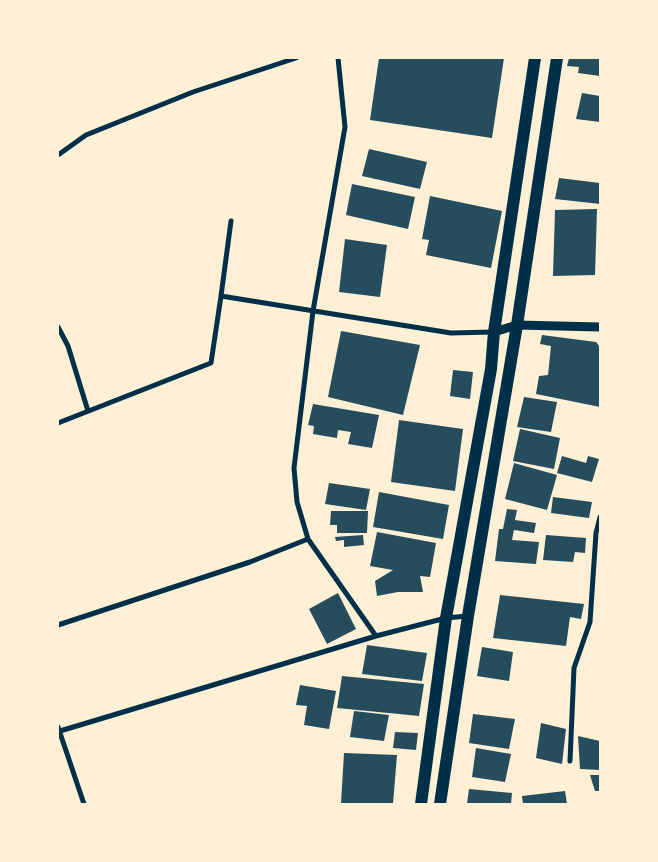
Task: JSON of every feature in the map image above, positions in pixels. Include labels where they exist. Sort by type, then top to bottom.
[{"type":"main road","points":[[421,804],[446,618],[483,416],[535,58]]},
{"type":"main road","points":[[440,804],[468,616],[517,326],[557,58]]},
{"type":"street","points":[[58,155],[86,135],[193,92],[296,58]]},
{"type":"street","points":[[338,58],[345,127],[313,311],[294,468],[297,502],[308,539],[376,636]]},
{"type":"street","points":[[58,423],[211,363],[232,221]]},
{"type":"street","points":[[221,296],[451,332],[494,332],[517,326],[600,327]]},
{"type":"street","points":[[58,327],[68,346],[88,411]]},
{"type":"street","points":[[570,761],[574,668],[590,622],[596,532],[600,518]]},
{"type":"street","points":[[58,624],[250,562],[308,539]]},
{"type":"street","points":[[84,804],[59,729],[376,636],[446,618],[468,616]]},
{"type":"building","points":[[379,58],[504,58],[492,138],[370,120]]},
{"type":"building","points":[[569,58],[600,58],[600,76],[578,73],[579,67],[567,66]]},
{"type":"building","points":[[582,93],[600,96],[600,122],[576,119]]},
{"type":"building","points":[[369,149],[427,162],[420,189],[362,176]]},
{"type":"building","points":[[559,178],[600,183],[600,204],[555,199]]},
{"type":"building","points":[[352,184],[415,197],[408,229],[346,215]]},
{"type":"building","points":[[430,196],[502,211],[491,268],[426,255],[429,240],[422,239]]},
{"type":"building","points":[[597,209],[595,275],[553,276],[555,210]]},
{"type":"building","points":[[345,239],[387,245],[380,297],[339,292]]},
{"type":"building","points":[[341,331],[420,345],[403,415],[328,397]]},
{"type":"building","points":[[542,335],[596,342],[600,347],[600,407],[536,394],[539,376],[548,375],[551,346],[540,344]]},
{"type":"building","points":[[453,370],[473,372],[470,399],[450,396]]},
{"type":"building","points":[[524,397],[557,402],[551,432],[517,427]]},
{"type":"building","points":[[313,404],[379,415],[372,448],[348,444],[351,432],[338,430],[337,438],[313,434],[314,426],[308,425]]},
{"type":"building","points":[[399,420],[463,429],[455,491],[391,482]]},
{"type":"building","points":[[520,429],[560,438],[554,469],[513,461]]},
{"type":"building","points":[[562,456],[586,463],[588,456],[599,459],[592,482],[557,473]]},
{"type":"building","points":[[514,463],[557,475],[547,510],[505,499]]},
{"type":"building","points":[[329,483],[370,489],[366,510],[325,504]]},
{"type":"building","points":[[379,492],[449,505],[443,539],[373,527]]},
{"type":"building","points":[[553,497],[592,502],[589,518],[551,513]]},
{"type":"building","points":[[507,509],[517,510],[515,520],[536,523],[534,533],[514,530],[512,540],[539,542],[536,564],[495,561],[499,529],[503,529]]},
{"type":"building","points":[[331,511],[368,511],[367,533],[337,533],[337,525],[330,525]]},
{"type":"building","points":[[377,532],[436,543],[430,577],[420,576],[423,592],[398,592],[377,596],[375,581],[393,570],[370,566]]},
{"type":"building","points":[[363,535],[364,545],[344,547],[344,540],[336,541],[335,537]]},
{"type":"building","points":[[546,535],[586,538],[585,553],[575,552],[573,562],[543,560]]},
{"type":"building","points":[[338,593],[356,629],[327,644],[309,609]]},
{"type":"building","points":[[500,595],[584,604],[581,619],[570,617],[566,646],[493,638]]},
{"type":"building","points":[[367,645],[427,653],[422,681],[362,674]]},
{"type":"building","points":[[482,647],[513,652],[509,681],[477,676]]},
{"type":"building","points":[[342,676],[424,684],[419,716],[337,708]]},
{"type":"building","points":[[300,685],[336,691],[329,729],[304,725],[307,706],[296,705]]},
{"type":"building","points":[[354,711],[389,715],[384,741],[350,737]]},
{"type":"building","points":[[473,714],[515,719],[509,749],[469,743]]},
{"type":"building","points":[[541,723],[566,729],[562,764],[536,758]]},
{"type":"building","points":[[395,732],[418,733],[416,750],[393,748]]},
{"type":"building","points":[[578,736],[600,741],[600,770],[580,769]]},
{"type":"building","points":[[476,748],[511,754],[505,782],[472,777]]},
{"type":"building","points":[[344,753],[397,755],[393,804],[341,803]]},
{"type":"building","points":[[590,775],[600,775],[600,791],[595,791]]},
{"type":"building","points":[[469,789],[512,793],[511,804],[467,804]]},
{"type":"building","points":[[565,791],[567,804],[523,804],[522,796]]}]
